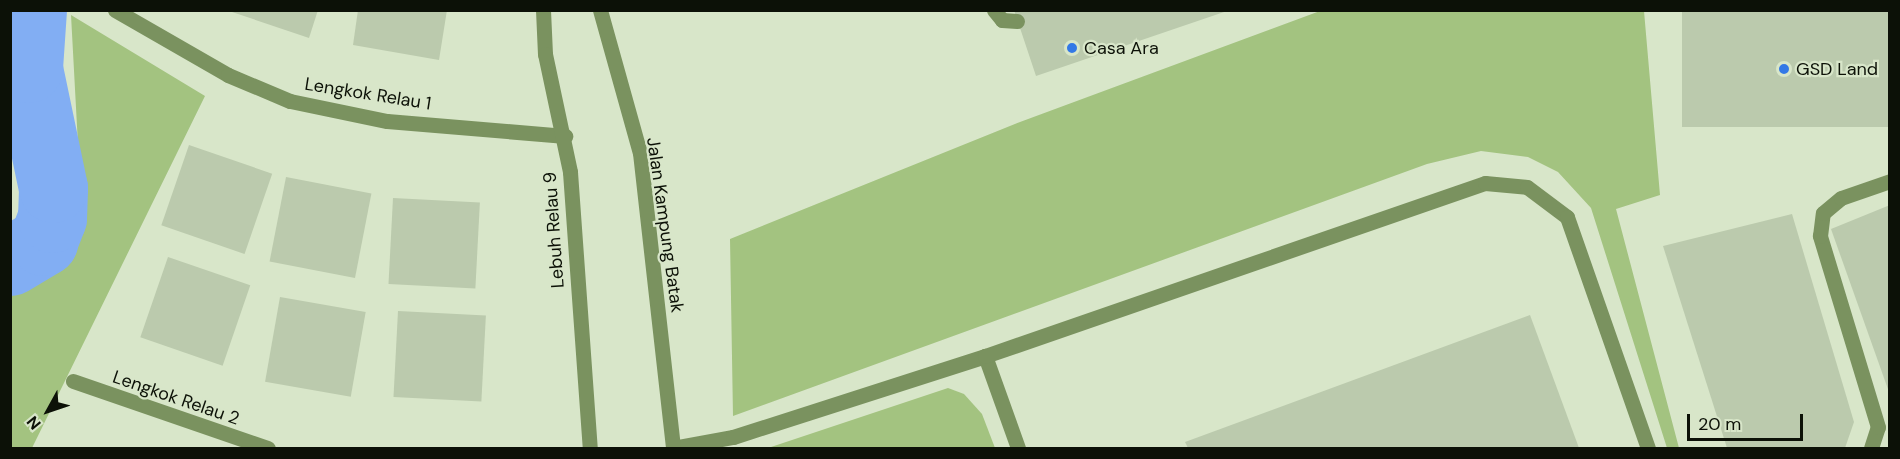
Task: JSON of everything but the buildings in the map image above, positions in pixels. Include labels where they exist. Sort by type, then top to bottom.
[{"type":"street","name":"Lengkok Relau 1","points":[[115,10],[228,75],[290,101],[387,121],[565,136]]},
{"type":"street","name":"Lebuh Relau 9","points":[[543,10],[545,54],[565,136],[590,448]]},
{"type":"street","name":"Jalan Kampung Batak","points":[[600,10],[640,153],[673,448]]},
{"type":"street","points":[[994,10],[1002,20],[1017,21]]},
{"type":"street","points":[[1871,448],[1878,427],[1820,236],[1823,213],[1841,198],[1890,181]]},
{"type":"street","points":[[673,448],[733,437],[985,356],[1485,183],[1527,187],[1567,217],[1648,448]]},
{"type":"street","points":[[985,356],[1018,448]]},
{"type":"street","name":"Lengkok Relau 2","points":[[73,381],[267,448]]},
{"type":"green space","points":[[1320,11],[1644,11],[1660,195],[1616,209],[1679,448],[1667,448],[1591,208],[1558,172],[1528,157],[1481,151],[1427,164],[733,416],[730,239],[1020,122]]},
{"type":"green space","points":[[71,15],[205,96],[32,448],[11,448],[11,290],[46,272],[72,250],[82,219]]},
{"type":"green space","points":[[948,388],[964,394],[982,414],[995,448],[768,448]]},
{"type":"waterway","points":[[10,261],[43,241],[52,218],[53,188],[28,68],[32,10]]},
{"type":"place","name":"Casa Ara","points":[[1072,48]]},
{"type":"place","name":"GSD Land","points":[[1784,69]]}]
